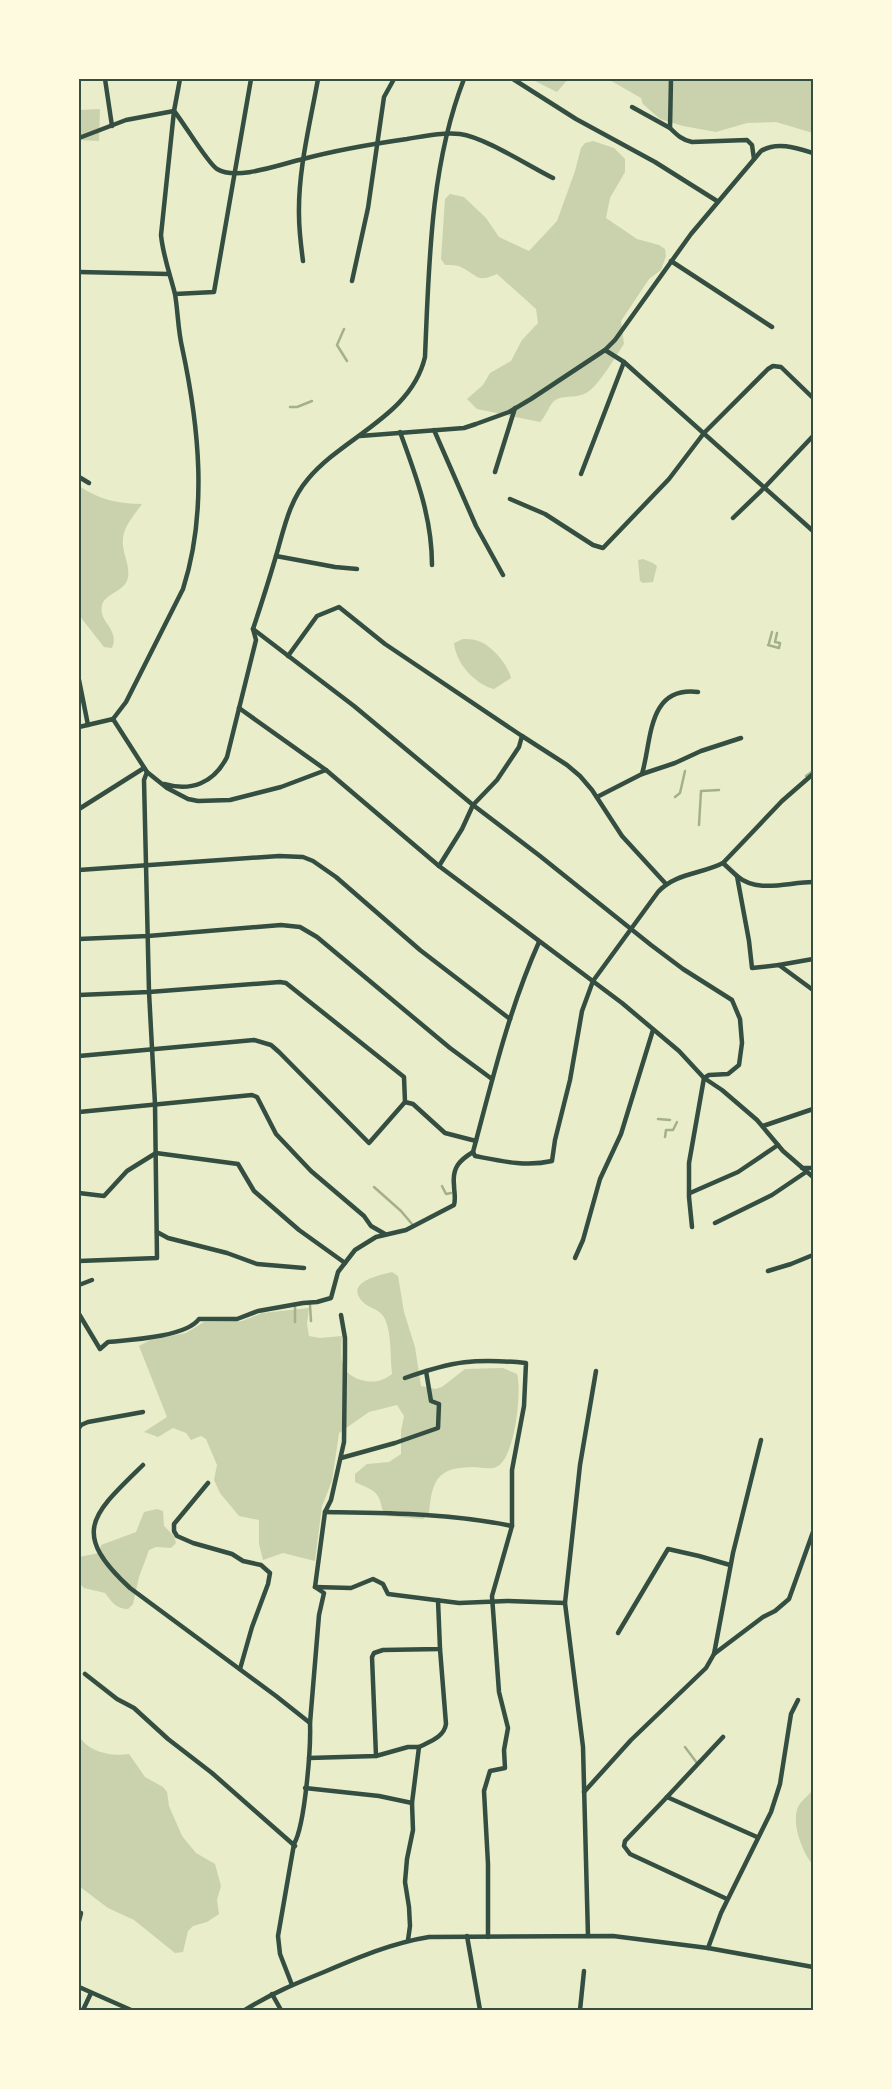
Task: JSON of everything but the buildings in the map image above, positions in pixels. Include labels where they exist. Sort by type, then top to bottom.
[{"type":"street","points":[[105,79],[112,126]]},
{"type":"street","points":[[79,728],[114,718],[126,702],[178,601],[189,570],[195,540],[198,514],[193,407],[174,294],[163,252],[161,227],[174,111],[180,79]]},
{"type":"street","points":[[174,294],[214,292],[251,79]]},
{"type":"street","points":[[303,261],[298,216],[303,158],[318,79]]},
{"type":"street","points":[[352,281],[368,208],[379,144],[384,96],[394,79]]},
{"type":"street","points":[[158,781],[181,788],[201,784],[219,770],[229,751],[256,640],[253,629],[291,507],[304,484],[334,454],[360,436],[404,397],[422,372],[425,357],[433,222],[446,133],[464,79]]},
{"type":"street","points":[[513,79],[520,81],[576,119],[655,162],[717,201]]},
{"type":"street","points":[[670,128],[671,79]]},
{"type":"street","points":[[632,107],[670,128],[684,140],[692,142],[746,140],[752,145],[754,159]]},
{"type":"street","points":[[79,138],[126,120],[174,111]]},
{"type":"street","points":[[174,111],[216,169],[235,173],[255,171],[303,158],[446,133],[461,134],[481,140],[553,178]]},
{"type":"street","points":[[360,436],[464,428],[515,408],[605,350],[615,340],[671,261],[717,201],[761,151],[769,146],[780,146],[813,153]]},
{"type":"street","points":[[671,261],[772,327]]},
{"type":"street","points":[[79,272],[169,274]]},
{"type":"street","points":[[605,350],[624,362],[813,530]]},
{"type":"street","points":[[581,474],[624,362]]},
{"type":"street","points":[[510,500],[534,508],[593,545],[603,548],[679,467],[704,433],[768,369],[773,366],[781,367],[813,398]]},
{"type":"street","points":[[495,472],[515,408]]},
{"type":"street","points":[[434,430],[476,526],[503,575]]},
{"type":"street","points":[[400,432],[421,487],[432,538],[432,565]]},
{"type":"street","points":[[733,518],[813,436]]},
{"type":"street","points":[[79,477],[89,483]]},
{"type":"street","points":[[276,556],[335,567],[357,569]]},
{"type":"street","points":[[288,656],[317,616],[339,607],[385,644],[568,765],[580,776],[596,796],[622,836],[666,884]]},
{"type":"street","points":[[253,629],[354,706],[473,805],[683,969],[732,1000],[740,1019],[742,1044],[739,1066],[728,1074],[709,1075],[704,1078],[689,1163],[692,1227]]},
{"type":"street","points":[[79,680],[88,726]]},
{"type":"street","points":[[642,774],[655,717],[660,705],[676,692],[698,692]]},
{"type":"street","points":[[239,708],[326,770],[439,866],[593,982],[679,1051],[704,1078],[722,1090],[763,1126],[778,1146],[813,1177]]},
{"type":"street","points":[[114,718],[146,770],[158,781],[188,799],[230,800],[257,794],[326,770]]},
{"type":"street","points":[[439,866],[462,829],[473,805],[497,780],[519,747],[522,736]]},
{"type":"street","points":[[596,796],[642,774],[741,738]]},
{"type":"street","points":[[79,809],[146,770]]},
{"type":"street","points":[[79,1261],[157,1258],[155,1104],[144,780],[146,770]]},
{"type":"street","points":[[473,1152],[475,1156],[506,1162],[537,1165],[552,1161],[555,1140],[570,1080],[582,1011],[593,982],[631,928],[666,884],[723,863],[782,801],[813,774]]},
{"type":"street","points":[[79,870],[279,856],[303,857],[313,861],[336,877],[420,950],[510,1019]]},
{"type":"street","points":[[723,863],[746,883],[767,886],[813,882]]},
{"type":"street","points":[[737,876],[748,933],[752,968],[813,959]]},
{"type":"street","points":[[79,939],[148,936],[281,925],[300,927],[317,937],[450,1048],[492,1079]]},
{"type":"street","points":[[79,1314],[100,1349],[108,1342],[177,1333],[195,1325],[199,1319],[237,1318],[258,1311],[331,1298],[338,1272],[355,1250],[385,1234],[406,1230],[454,1205],[453,1178],[460,1159],[473,1152],[510,1019],[526,972],[539,942]]},
{"type":"street","points":[[779,965],[813,990]]},
{"type":"street","points":[[79,995],[286,983],[404,1078],[405,1102],[369,1143],[271,1045],[254,1040],[79,1056]]},
{"type":"street","points":[[575,1258],[583,1240],[600,1180],[624,1125],[653,1030]]},
{"type":"street","points":[[79,1112],[155,1104],[257,1097],[276,1134],[311,1171],[364,1216],[371,1226],[385,1234]]},
{"type":"street","points":[[405,1102],[413,1104],[445,1133],[476,1141]]},
{"type":"street","points":[[763,1126],[813,1109]]},
{"type":"street","points":[[690,1193],[738,1172],[778,1146]]},
{"type":"street","points":[[79,1193],[104,1196],[127,1171],[156,1153],[238,1164],[254,1191],[299,1230],[345,1263]]},
{"type":"street","points":[[802,1168],[813,1168]]},
{"type":"street","points":[[715,1223],[772,1196],[806,1172]]},
{"type":"street","points":[[157,1232],[168,1238],[227,1253],[257,1264],[304,1268]]},
{"type":"street","points":[[768,1271],[813,1255]]},
{"type":"street","points":[[79,1285],[92,1280]]},
{"type":"street","points":[[315,1588],[325,1512],[331,1500],[342,1458],[345,1338],[341,1315]]},
{"type":"street","points":[[405,1378],[466,1361],[489,1359],[526,1362],[524,1406],[512,1470],[512,1526],[494,1585],[493,1603],[499,1692],[508,1728],[504,1750],[505,1768],[490,1771],[484,1791],[488,1864],[488,1937]]},
{"type":"street","points":[[342,1458],[438,1428],[438,1404],[431,1401],[426,1371]]},
{"type":"street","points":[[588,1936],[583,1747],[565,1603],[580,1465],[596,1371]]},
{"type":"street","points":[[79,1428],[88,1422],[143,1412]]},
{"type":"street","points":[[584,1792],[631,1740],[706,1668],[714,1654],[730,1565],[760,1440]]},
{"type":"street","points":[[143,1465],[110,1498],[96,1519],[93,1530],[94,1542],[113,1572],[130,1588],[310,1723]]},
{"type":"street","points":[[208,1483],[174,1524],[174,1531],[177,1536],[193,1543],[232,1554],[243,1561],[261,1564],[270,1573],[240,1669]]},
{"type":"street","points":[[325,1512],[448,1516],[512,1526]]},
{"type":"street","points":[[714,1654],[789,1600],[813,1532]]},
{"type":"street","points":[[618,1634],[668,1550],[730,1565]]},
{"type":"street","points":[[315,1588],[351,1588],[373,1579],[382,1584],[388,1594],[425,1597],[459,1603],[535,1601],[565,1603]]},
{"type":"street","points":[[292,1985],[280,1954],[278,1936],[299,1830],[309,1758],[319,1615],[324,1593],[315,1588]]},
{"type":"street","points":[[309,1758],[376,1756],[408,1747],[419,1747],[440,1736],[445,1731],[438,1600]]},
{"type":"street","points":[[376,1756],[372,1657],[374,1653],[383,1650],[440,1649]]},
{"type":"street","points":[[85,1674],[134,1708],[295,1846]]},
{"type":"street","points":[[708,1948],[727,1899],[771,1812],[780,1784],[790,1714],[798,1700]]},
{"type":"street","points":[[723,1737],[625,1841],[624,1846],[627,1851],[636,1857],[727,1899]]},
{"type":"street","points":[[408,1940],[410,1926],[405,1882],[407,1859],[413,1830],[412,1803],[419,1747]]},
{"type":"street","points":[[305,1788],[360,1794],[412,1803]]},
{"type":"street","points":[[667,1797],[757,1837]]},
{"type":"street","points":[[79,1921],[81,1913]]},
{"type":"street","points":[[467,1936],[480,2010]]},
{"type":"street","points":[[245,2010],[272,1994],[381,1948],[408,1940],[429,1937],[588,1936],[639,1938],[813,1967]]},
{"type":"street","points":[[580,2010],[584,1971]]},
{"type":"street","points":[[79,1987],[130,2010]]},
{"type":"street","points":[[83,2010],[92,1993]]},
{"type":"street","points":[[272,1994],[281,2010]]},
{"type":"green space","points":[[531,79],[568,79],[557,92]]},
{"type":"green space","points":[[608,79],[813,79],[813,133],[776,122],[747,123],[716,132],[683,126],[660,119],[643,104],[641,98]]},
{"type":"green space","points":[[100,109],[99,141],[79,140],[79,110]]},
{"type":"green space","points":[[593,141],[614,148],[625,159],[625,172],[610,198],[606,218],[637,239],[659,245],[665,249],[666,256],[661,270],[649,279],[621,321],[624,344],[601,378],[586,393],[556,400],[551,404],[540,422],[477,409],[467,399],[483,385],[490,373],[511,361],[522,340],[538,323],[536,309],[497,274],[481,278],[459,266],[445,265],[441,259],[445,199],[450,194],[464,197],[486,218],[499,237],[529,251],[557,221],[581,148],[585,143]]},
{"type":"green space","points":[[79,486],[109,500],[142,504],[130,520],[124,534],[123,549],[128,570],[127,581],[125,585],[106,598],[102,605],[103,616],[113,635],[112,648],[104,647],[82,619],[79,611]]},
{"type":"green space","points":[[643,559],[657,566],[653,582],[643,583],[640,581],[638,560]]},
{"type":"green space","points":[[463,639],[472,639],[487,645],[498,655],[511,678],[494,689],[480,683],[468,672],[458,658],[454,643]]},
{"type":"green space","points":[[392,1272],[398,1276],[404,1312],[415,1347],[421,1386],[435,1389],[442,1387],[465,1369],[503,1368],[517,1374],[518,1409],[508,1452],[503,1462],[493,1468],[462,1468],[444,1473],[435,1484],[429,1514],[423,1519],[387,1516],[375,1492],[355,1482],[355,1474],[367,1464],[389,1462],[401,1454],[401,1431],[404,1416],[397,1405],[369,1412],[339,1433],[332,1481],[322,1506],[315,1561],[283,1553],[263,1560],[259,1544],[259,1520],[239,1516],[220,1493],[214,1480],[217,1465],[206,1439],[201,1436],[191,1440],[186,1433],[173,1428],[158,1437],[144,1432],[167,1417],[139,1346],[150,1340],[186,1333],[204,1322],[242,1321],[262,1313],[309,1308],[307,1324],[309,1336],[320,1338],[342,1336],[341,1352],[346,1371],[357,1379],[370,1382],[380,1380],[392,1374],[390,1339],[387,1325],[383,1315],[361,1300],[358,1288],[373,1277]]},
{"type":"green space","points":[[157,1509],[163,1511],[164,1526],[174,1536],[176,1543],[171,1548],[156,1547],[149,1550],[139,1577],[133,1604],[128,1609],[120,1608],[105,1593],[84,1588],[79,1583],[79,1557],[99,1553],[101,1545],[136,1532],[144,1512]]},
{"type":"green space","points":[[79,1736],[94,1750],[115,1755],[129,1754],[145,1777],[163,1787],[167,1792],[169,1806],[182,1836],[196,1853],[215,1864],[221,1886],[217,1900],[219,1914],[207,1922],[193,1926],[188,1931],[183,1952],[175,1953],[134,1920],[108,1908],[79,1886]]},
{"type":"green space","points":[[813,1790],[813,1865],[801,1845],[796,1819],[799,1805]]},
{"type":"waterway","points":[[344,329],[337,345],[347,361]]},
{"type":"waterway","points":[[290,407],[297,407],[312,401]]},
{"type":"waterway","points":[[769,643],[772,632]]},
{"type":"waterway","points":[[768,645],[779,648],[780,643],[775,642],[777,633]]},
{"type":"waterway","points":[[675,797],[680,793],[685,771]]},
{"type":"waterway","points":[[806,776],[813,771]]},
{"type":"waterway","points":[[699,825],[701,791],[719,790]]},
{"type":"waterway","points":[[658,1119],[670,1120]]},
{"type":"waterway","points":[[665,1137],[666,1130],[673,1130],[677,1122]]},
{"type":"waterway","points":[[442,1186],[446,1194],[451,1193]]},
{"type":"waterway","points":[[374,1187],[401,1211],[412,1224]]},
{"type":"waterway","points":[[310,1305],[311,1321]]},
{"type":"waterway","points":[[295,1307],[295,1322]]},
{"type":"waterway","points":[[685,1747],[697,1763]]}]
